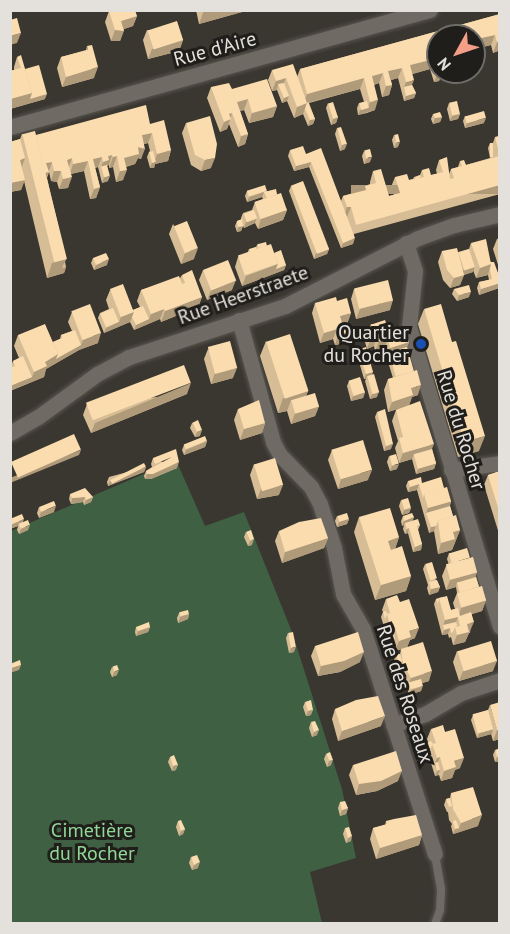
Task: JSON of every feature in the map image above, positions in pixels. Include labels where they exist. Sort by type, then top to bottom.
[{"type":"street","name":"Rue d'Aire","points":[[10,127],[430,10]]},
{"type":"street","name":"Rue Heerstraete","points":[[10,433],[38,417],[117,362],[306,297],[406,243],[454,225],[500,214]]},
{"type":"street","name":"Rue du Rocher","points":[[406,243],[415,265],[409,327],[500,627]]},
{"type":"street","name":"Rue des Roseaux","points":[[239,320],[273,442],[317,498],[334,548],[336,572],[343,594],[363,629],[435,854]]},
{"type":"street","points":[[451,470],[500,463]]},
{"type":"street","points":[[393,725],[424,714],[461,693],[500,680]]},
{"type":"lane","points":[[435,854],[441,889],[435,924]]},
{"type":"green space","name":"Cimetière du Rocher","points":[[176,460],[205,526],[244,512],[292,632],[342,789],[356,858],[310,872],[322,923],[11,924],[11,531]]},
{"type":"building","points":[[135,10],[137,16],[121,21],[124,31],[115,30],[109,11]]},
{"type":"building","points":[[500,14],[500,41],[497,42],[495,35],[486,37],[486,24],[464,24]]},
{"type":"building","points":[[17,18],[21,33],[10,36],[10,20]]},
{"type":"building","points":[[177,21],[183,40],[154,50],[148,31]]},
{"type":"building","points":[[426,34],[426,61],[410,65],[414,80],[406,82],[402,68],[388,71],[392,85],[386,86],[383,73],[372,76],[378,100],[370,102],[364,78],[307,94],[300,69]]},
{"type":"building","points":[[92,45],[98,67],[66,77],[61,57],[88,50],[87,46]]},
{"type":"building","points":[[21,55],[32,93],[10,99],[10,71],[21,68],[17,57]]},
{"type":"building","points":[[293,64],[307,103],[297,107],[286,78],[276,81],[272,70]]},
{"type":"building","points":[[39,65],[47,94],[30,99],[32,93],[25,69]]},
{"type":"building","points":[[267,79],[277,106],[252,113],[248,99],[237,102],[248,134],[241,136],[232,113],[229,114],[231,119],[224,122],[211,87],[229,83],[232,89]]},
{"type":"building","points":[[284,83],[289,96],[284,98],[278,84]]},
{"type":"building","points":[[412,85],[416,93],[406,96],[404,87]]},
{"type":"building","points":[[367,101],[369,108],[361,110],[359,103]]},
{"type":"building","points":[[457,101],[460,114],[452,115],[449,103]]},
{"type":"building","points":[[308,102],[315,119],[310,120],[305,109]]},
{"type":"building","points":[[333,102],[338,117],[333,119],[328,104]]},
{"type":"building","points":[[146,105],[150,124],[164,120],[171,150],[157,154],[152,133],[142,135],[145,149],[138,147],[139,154],[124,158],[127,170],[120,171],[117,156],[108,156],[109,160],[103,162],[102,157],[93,159],[100,187],[94,189],[88,161],[73,164],[72,158],[67,160],[72,177],[63,179],[61,171],[54,171],[52,162],[46,163],[49,172],[45,173],[36,135]]},
{"type":"building","points":[[484,111],[486,118],[467,123],[465,117]]},
{"type":"building","points":[[440,112],[442,117],[435,118],[433,114]]},
{"type":"building","points":[[210,116],[217,144],[215,158],[205,160],[195,155],[186,123]]},
{"type":"building","points":[[341,127],[347,144],[342,145],[337,128]]},
{"type":"building","points":[[35,131],[67,259],[54,262],[22,134]]},
{"type":"building","points":[[398,134],[400,142],[396,143],[394,135]]},
{"type":"building","points":[[500,136],[500,156],[495,137]]},
{"type":"building","points":[[20,139],[25,158],[20,160],[25,180],[10,183],[10,142]]},
{"type":"building","points":[[490,143],[493,143],[493,157],[490,157]]},
{"type":"building","points":[[303,146],[306,154],[321,148],[355,238],[343,243],[311,162],[296,166],[290,150]]},
{"type":"building","points":[[370,149],[372,157],[366,158],[364,150]]},
{"type":"building","points":[[153,151],[156,162],[152,163],[149,152]]},
{"type":"building","points":[[500,156],[500,185],[356,225],[351,207],[347,207],[343,196],[366,190],[365,186],[376,183],[373,171],[381,169],[389,196],[400,193],[395,177],[407,174],[409,180],[424,177],[422,170],[429,168],[431,175],[443,172],[439,160],[447,157],[450,179],[454,178],[451,169],[462,166],[460,161],[464,160],[466,165]]},
{"type":"building","points":[[107,165],[110,176],[104,177],[101,167]]},
{"type":"building","points":[[303,181],[329,249],[317,254],[291,186]]},
{"type":"building","points":[[265,185],[267,191],[249,197],[247,191]]},
{"type":"building","points":[[276,189],[277,194],[267,198],[264,192]]},
{"type":"building","points":[[281,193],[287,210],[260,219],[255,202]]},
{"type":"building","points":[[254,210],[257,218],[247,222],[244,214]]},
{"type":"building","points":[[242,219],[243,226],[238,227],[237,221]]},
{"type":"building","points":[[187,221],[198,248],[185,253],[174,226]]},
{"type":"building","points":[[486,239],[491,264],[480,268],[471,243]]},
{"type":"building","points":[[266,242],[267,246],[258,248],[257,244]]},
{"type":"building","points":[[271,244],[278,264],[245,275],[238,255]]},
{"type":"building","points":[[457,248],[464,275],[454,278],[447,270],[442,251]]},
{"type":"building","points":[[469,249],[475,267],[464,270],[459,252]]},
{"type":"building","points":[[281,250],[286,265],[276,269],[278,264],[274,253]]},
{"type":"building","points":[[106,253],[109,259],[96,265],[93,258]]},
{"type":"building","points":[[228,260],[236,280],[211,291],[203,270]]},
{"type":"building","points":[[491,262],[494,262],[500,273],[500,283],[481,289],[479,282],[492,279]]},
{"type":"building","points":[[192,270],[202,297],[151,314],[141,290],[179,276],[182,284],[185,283],[182,275]]},
{"type":"building","points":[[388,280],[393,300],[359,309],[354,288]]},
{"type":"building","points":[[123,284],[134,312],[121,317],[110,289]]},
{"type":"building","points":[[469,285],[471,292],[459,295],[454,289]]},
{"type":"building","points":[[336,297],[337,301],[347,298],[351,313],[340,316],[343,326],[347,325],[349,332],[338,335],[337,329],[324,333],[315,303]]},
{"type":"building","points":[[90,304],[101,333],[82,340],[71,311]]},
{"type":"building","points":[[441,304],[452,342],[456,341],[485,436],[464,442],[424,309]]},
{"type":"building","points":[[143,306],[149,319],[136,325],[132,317],[133,310]]},
{"type":"building","points":[[113,308],[119,322],[106,327],[100,313]]},
{"type":"building","points":[[385,320],[387,326],[373,330],[371,325]]},
{"type":"building","points":[[45,324],[58,354],[45,362],[47,366],[34,372],[18,335]]},
{"type":"building","points":[[390,325],[392,331],[404,328],[409,342],[390,348],[388,338],[379,341],[377,336],[371,338],[369,331]]},
{"type":"building","points":[[75,330],[81,345],[56,359],[58,354],[53,342],[62,338],[61,335]]},
{"type":"building","points":[[290,334],[309,391],[285,399],[266,342]]},
{"type":"building","points":[[230,341],[237,368],[215,374],[208,347]]},
{"type":"building","points":[[366,347],[373,372],[366,374],[358,350]]},
{"type":"building","points":[[407,347],[414,371],[396,376],[389,352]]},
{"type":"building","points":[[23,356],[32,377],[10,386],[10,368],[15,366],[13,361]]},
{"type":"building","points":[[184,365],[191,383],[93,420],[86,403]]},
{"type":"building","points":[[417,370],[421,385],[411,388],[413,395],[392,402],[388,379]]},
{"type":"building","points":[[374,374],[379,392],[373,394],[367,376]]},
{"type":"building","points":[[360,377],[365,392],[354,396],[349,381]]},
{"type":"building","points":[[315,393],[319,406],[295,414],[291,400]]},
{"type":"building","points":[[259,400],[265,423],[244,429],[238,409]]},
{"type":"building","points":[[420,401],[434,444],[403,453],[399,438],[403,437],[396,410]]},
{"type":"building","points":[[385,409],[393,444],[386,446],[377,412]]},
{"type":"building","points":[[198,420],[202,430],[197,432],[192,423]]},
{"type":"building","points":[[74,434],[81,450],[18,478],[11,462]]},
{"type":"building","points":[[205,436],[207,441],[186,449],[184,445]]},
{"type":"building","points":[[363,440],[372,470],[341,479],[331,450]]},
{"type":"building","points":[[176,449],[179,462],[153,474],[147,474],[146,471],[172,457],[155,464],[153,458]]},
{"type":"building","points":[[432,449],[436,463],[418,469],[414,454]]},
{"type":"building","points":[[396,454],[399,464],[392,466],[389,456]]},
{"type":"building","points":[[275,458],[283,485],[262,491],[254,464]]},
{"type":"building","points":[[144,463],[146,467],[112,484],[110,480]]},
{"type":"building","points":[[500,471],[500,514],[488,475]]},
{"type":"building","points":[[421,477],[422,483],[441,477],[444,488],[424,494],[423,498],[419,484],[410,487],[408,481]]},
{"type":"building","points":[[447,487],[451,501],[428,508],[424,494]]},
{"type":"building","points":[[85,488],[93,497],[86,500],[85,497],[72,498],[70,494]]},
{"type":"building","points":[[408,498],[411,508],[404,510],[401,500]]},
{"type":"building","points":[[54,501],[56,506],[41,512],[39,507]]},
{"type":"building","points":[[450,506],[453,516],[438,521],[436,526],[431,527],[426,513]]},
{"type":"building","points":[[390,508],[399,537],[388,541],[391,550],[402,546],[411,576],[381,585],[359,517]]},
{"type":"building","points":[[347,513],[349,519],[339,522],[337,516]]},
{"type":"building","points":[[412,513],[414,517],[404,521],[403,516]]},
{"type":"building","points":[[22,514],[24,519],[10,525],[10,519]]},
{"type":"building","points":[[456,515],[460,530],[453,532],[455,539],[441,543],[438,521]]},
{"type":"building","points":[[321,518],[328,538],[285,552],[279,531],[299,522]]},
{"type":"building","points":[[418,519],[420,525],[417,526],[422,544],[415,547],[405,523]]},
{"type":"building","points":[[28,520],[30,525],[21,528],[19,524]]},
{"type":"building","points":[[251,530],[254,539],[250,541],[246,532]]},
{"type":"building","points":[[467,548],[470,558],[452,563],[449,554]]},
{"type":"building","points":[[473,557],[477,572],[450,580],[446,564]]},
{"type":"building","points":[[432,562],[437,578],[430,580],[425,564]]},
{"type":"building","points":[[476,577],[479,587],[460,592],[457,583]]},
{"type":"building","points":[[437,580],[440,587],[431,589],[429,582]]},
{"type":"building","points":[[482,586],[486,600],[461,608],[457,593]]},
{"type":"building","points":[[397,595],[400,602],[409,599],[419,628],[409,631],[411,637],[399,641],[395,627],[391,628],[386,599]]},
{"type":"building","points":[[447,596],[451,610],[458,608],[460,616],[471,612],[474,622],[467,624],[469,632],[457,635],[455,627],[460,626],[458,617],[445,620],[439,598]]},
{"type":"building","points":[[188,610],[189,614],[180,616],[179,612]]},
{"type":"building","points":[[149,622],[150,627],[138,631],[136,627]]},
{"type":"building","points":[[456,622],[457,626],[453,632],[451,633],[450,628],[444,630],[443,625]]},
{"type":"building","points":[[293,632],[296,647],[291,648],[288,633]]},
{"type":"building","points":[[358,632],[364,652],[344,661],[321,666],[315,646]]},
{"type":"building","points":[[393,632],[395,639],[392,641],[389,633]]},
{"type":"building","points":[[491,641],[497,661],[464,671],[458,651]]},
{"type":"building","points":[[423,642],[432,671],[411,678],[403,664],[401,649]]},
{"type":"building","points":[[400,654],[402,661],[399,662],[396,655]]},
{"type":"building","points":[[20,660],[21,665],[12,668],[10,664]]},
{"type":"building","points":[[117,665],[119,670],[114,672],[112,667]]},
{"type":"building","points":[[421,679],[423,686],[410,689],[409,683]]},
{"type":"building","points":[[378,696],[385,716],[342,731],[335,709],[356,700]]},
{"type":"building","points":[[311,700],[313,710],[308,711],[305,702]]},
{"type":"building","points":[[500,702],[500,730],[497,730],[490,705]]},
{"type":"building","points":[[488,710],[493,729],[478,733],[473,714]]},
{"type":"building","points":[[315,721],[319,730],[314,732],[311,722]]},
{"type":"building","points":[[443,725],[445,732],[455,729],[464,758],[454,761],[456,767],[444,771],[440,757],[437,758],[432,744],[436,743],[431,729]]},
{"type":"building","points":[[500,748],[500,756],[497,757],[495,750]]},
{"type":"building","points":[[396,751],[402,771],[381,781],[359,784],[353,765]]},
{"type":"building","points":[[330,752],[333,760],[329,761],[326,754]]},
{"type":"building","points":[[174,755],[178,765],[173,766],[170,757]]},
{"type":"building","points":[[438,762],[440,770],[437,770],[435,763]]},
{"type":"building","points":[[473,787],[482,815],[461,823],[453,809],[451,793]]},
{"type":"building","points":[[450,798],[452,806],[449,807],[446,799]]},
{"type":"building","points":[[345,801],[348,808],[342,810],[340,802]]},
{"type":"building","points":[[416,815],[422,835],[380,848],[373,828],[387,824],[386,821]]},
{"type":"building","points":[[181,820],[185,829],[181,831],[178,821]]},
{"type":"building","points":[[456,820],[459,828],[455,829],[453,821]]},
{"type":"building","points":[[349,827],[352,836],[348,838],[345,828]]},
{"type":"building","points":[[197,855],[200,862],[194,865],[191,857]]},
{"type":"place","name":"Quartier du Rocher","points":[[421,344]]}]
